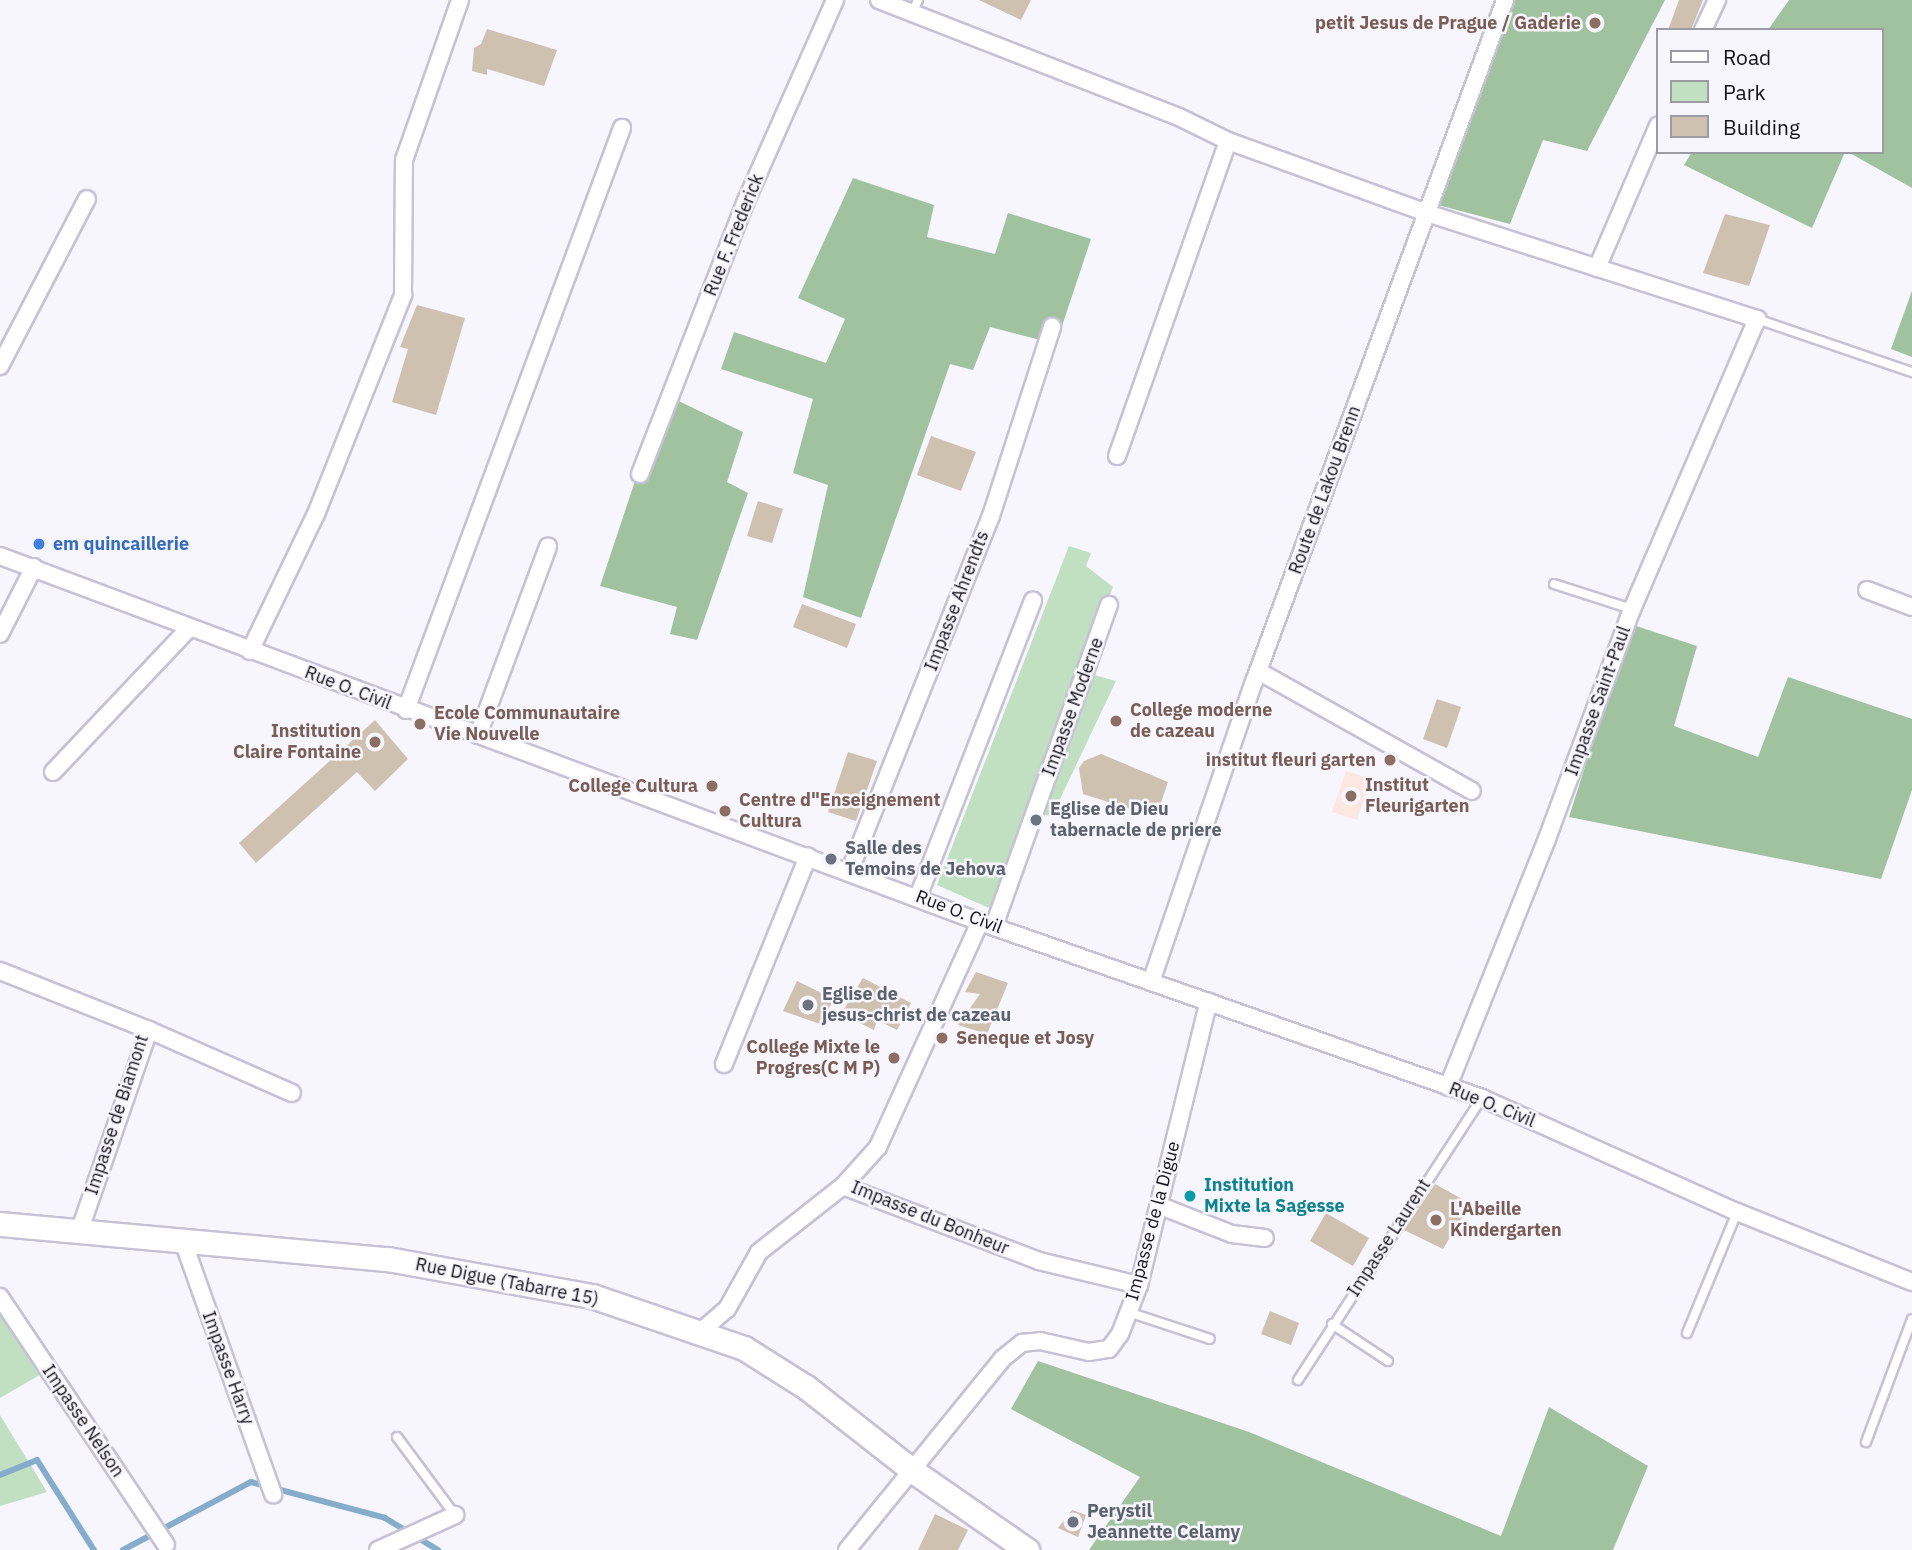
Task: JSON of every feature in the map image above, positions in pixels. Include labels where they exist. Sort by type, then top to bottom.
[{"type":"street","points":[[250,651],[316,514],[403,295],[404,159],[460,0]]},
{"type":"street","name":"Rue F. Frederick","points":[[640,474],[746,201],[835,0]]},
{"type":"street","points":[[879,0],[915,6],[1179,117],[1228,141],[1427,213],[1757,319]]},
{"type":"street","name":"Route de Lakou Brenn","points":[[1151,982],[1258,671],[1505,0]]},
{"type":"street","points":[[1704,28],[1717,0]]},
{"type":"street","points":[[406,710],[622,128]]},
{"type":"street","points":[[1597,268],[1657,128]]},
{"type":"street","points":[[1116,456],[1228,141]]},
{"type":"street","points":[[0,366],[88,199]]},
{"type":"street","name":"Impasse Saint-Paul","points":[[1448,1087],[1547,839],[1632,609],[1757,319]]},
{"type":"street","name":"Impasse Ahrendts","points":[[850,870],[991,516],[1052,327]]},
{"type":"street","points":[[478,736],[548,547]]},
{"type":"street","name":"Rue O. Civil","points":[[0,556],[406,710],[850,870],[987,924],[1482,1098],[1737,1212],[1912,1282]]},
{"type":"street","points":[[0,634],[34,567]]},
{"type":"street","points":[[1867,590],[1912,607]]},
{"type":"street","points":[[918,897],[1033,600]]},
{"type":"street","name":"Impasse Moderne","points":[[987,924],[1109,605]]},
{"type":"street","points":[[53,772],[189,628]]},
{"type":"street","points":[[1258,671],[1472,791]]},
{"type":"street","points":[[724,1064],[808,856]]},
{"type":"street","name":"Impasse du Bonheur","points":[[987,924],[878,1147],[843,1186],[1039,1261],[1139,1285]]},
{"type":"street","name":"Impasse de Biamont","points":[[0,971],[149,1030],[79,1232]]},
{"type":"street","name":"Impasse de la Digue","points":[[913,1471],[1002,1359],[1022,1343],[1040,1341],[1088,1352],[1109,1349],[1139,1285],[1209,1002]]},
{"type":"street","points":[[149,1030],[292,1093]]},
{"type":"street","points":[[699,1333],[727,1309],[759,1252],[843,1186]]},
{"type":"street","points":[[1158,1205],[1233,1234],[1265,1238]]},
{"type":"street","name":"Rue Digue (Tabarre 15)","points":[[0,1224],[388,1259],[592,1296],[744,1348],[806,1387],[913,1471],[1027,1550]]},
{"type":"street","name":"Impasse Harry","points":[[183,1241],[273,1494]]},
{"type":"street","name":"Impasse Nelson","points":[[0,1297],[166,1545]]},
{"type":"street","points":[[869,1550],[851,1545],[913,1471]]},
{"type":"street","points":[[378,1550],[456,1515]]},
{"type":"lane","points":[[1757,319],[1912,372]]},
{"type":"lane","points":[[1554,584],[1632,609]]},
{"type":"lane","name":"Impasse Laurent","points":[[1298,1380],[1332,1324],[1482,1098]]},
{"type":"lane","points":[[1687,1333],[1737,1212]]},
{"type":"lane","points":[[1128,1312],[1210,1339]]},
{"type":"lane","points":[[1866,1442],[1912,1319]]},
{"type":"lane","points":[[1332,1324],[1388,1360]]},
{"type":"lane","points":[[397,1437],[456,1515]]},
{"type":"shaded area","name":"Institut Fleurigarten","points":[[1346,771],[1371,779],[1357,820],[1332,812]]},
{"type":"green space","points":[[1511,0],[1665,0],[1587,151],[1543,140],[1510,224],[1438,205]]},
{"type":"green space","points":[[1789,0],[1912,0],[1912,188],[1852,154],[1884,154],[1884,28],[1769,28]]},
{"type":"green space","points":[[1691,154],[1844,154],[1812,228],[1684,165]]},
{"type":"green space","points":[[853,178],[934,205],[927,237],[995,254],[1008,213],[1091,239],[1056,344],[990,327],[973,370],[950,364],[861,618],[803,597],[828,485],[793,473],[813,399],[721,369],[734,332],[826,363],[845,319],[798,298]]},
{"type":"green space","points":[[1912,291],[1912,357],[1891,349]]},
{"type":"green space","points":[[664,394],[743,432],[727,482],[748,493],[697,640],[670,634],[677,607],[600,586]]},
{"type":"green space","points":[[1069,546],[1091,553],[1086,566],[1113,587],[1080,671],[1116,681],[1052,816],[1038,814],[996,911],[937,885]]},
{"type":"green space","points":[[1630,624],[1697,646],[1674,726],[1758,757],[1788,677],[1912,719],[1912,790],[1881,879],[1569,817]]},
{"type":"green space","points":[[0,1313],[45,1372],[0,1398]]},
{"type":"green space","points":[[1038,1361],[1249,1432],[1501,1536],[1549,1407],[1648,1466],[1613,1550],[1089,1550],[1140,1477],[1011,1409]]},
{"type":"green space","points":[[0,1415],[47,1492],[0,1506]]},
{"type":"building","points":[[979,0],[1031,0],[1021,20]]},
{"type":"building","points":[[1679,0],[1703,0],[1692,28],[1669,28]]},
{"type":"building","points":[[487,29],[557,50],[544,86],[487,69],[487,75],[472,71],[474,48],[481,44]]},
{"type":"building","points":[[1725,214],[1770,225],[1749,286],[1703,273]]},
{"type":"building","points":[[417,305],[465,318],[436,415],[392,402],[408,349],[400,347]]},
{"type":"building","points":[[931,436],[976,452],[961,491],[917,475]]},
{"type":"building","points":[[758,501],[783,509],[772,543],[747,536]]},
{"type":"building","points":[[802,604],[856,624],[847,648],[793,627]]},
{"type":"building","points":[[1437,699],[1461,707],[1447,748],[1423,739]]},
{"type":"building","name":"Institution Claire Fontaine","points":[[375,720],[408,759],[375,791],[357,772],[256,863],[239,843]]},
{"type":"building","points":[[848,752],[877,761],[856,821],[828,812]]},
{"type":"building","points":[[1101,754],[1168,782],[1156,817],[1083,794],[1079,768],[1084,761]]},
{"type":"building","points":[[976,972],[1008,983],[987,1034],[958,1025],[980,994],[965,992]]},
{"type":"building","points":[[863,978],[911,1003],[897,1030],[877,1020],[874,1030],[841,1014]]},
{"type":"building","name":"Eglise de jesus-christ de cazeau","points":[[797,981],[834,999],[820,1024],[783,1011]]},
{"type":"building","name":"L'Abeille Kindergarten","points":[[1435,1184],[1462,1199],[1458,1206],[1467,1209],[1443,1249],[1404,1230]]},
{"type":"building","points":[[1326,1213],[1369,1238],[1353,1266],[1310,1241]]},
{"type":"building","points":[[1270,1311],[1299,1323],[1291,1345],[1261,1334]]},
{"type":"building","name":"Perystil Jeannette Celamy","points":[[1072,1510],[1086,1515],[1078,1537],[1058,1528]]},
{"type":"building","points":[[935,1514],[968,1530],[958,1550],[918,1550]]},
{"type":"waterway","points":[[0,1475],[37,1460],[94,1550]]},
{"type":"waterway","points":[[123,1550],[251,1482],[385,1518],[438,1550]]},
{"type":"place","name":"petit Jesus de Prague / Gaderie","points":[[1595,23]]},
{"type":"place","name":"em quincaillerie","points":[[39,544]]},
{"type":"place","name":"College moderne de cazeau","points":[[1116,721]]},
{"type":"place","name":"Ecole Communautaire Vie Nouvelle","points":[[420,724]]},
{"type":"place","name":"Institution Claire Fontaine","points":[[375,742]]},
{"type":"place","name":"institut fleuri garten","points":[[1390,760]]},
{"type":"place","name":"College Cultura","points":[[712,786]]},
{"type":"place","name":"Institut Fleurigarten","points":[[1351,796]]},
{"type":"place","name":"Centre d\"Enseignement Cultura","points":[[725,811]]},
{"type":"place","name":"Eglise de Dieu tabernacle de priere","points":[[1036,820]]},
{"type":"place","name":"Salle des Temoins de Jehova","points":[[831,859]]},
{"type":"place","name":"Eglise de jesus-christ de cazeau","points":[[808,1005]]},
{"type":"place","name":"Seneque et Josy","points":[[942,1038]]},
{"type":"place","name":"College Mixte le Progres(C M P)","points":[[894,1058]]},
{"type":"place","name":"Institution Mixte la Sagesse","points":[[1190,1196]]},
{"type":"place","name":"L'Abeille Kindergarten","points":[[1436,1220]]},
{"type":"place","name":"Perystil Jeannette Celamy","points":[[1073,1522]]}]
